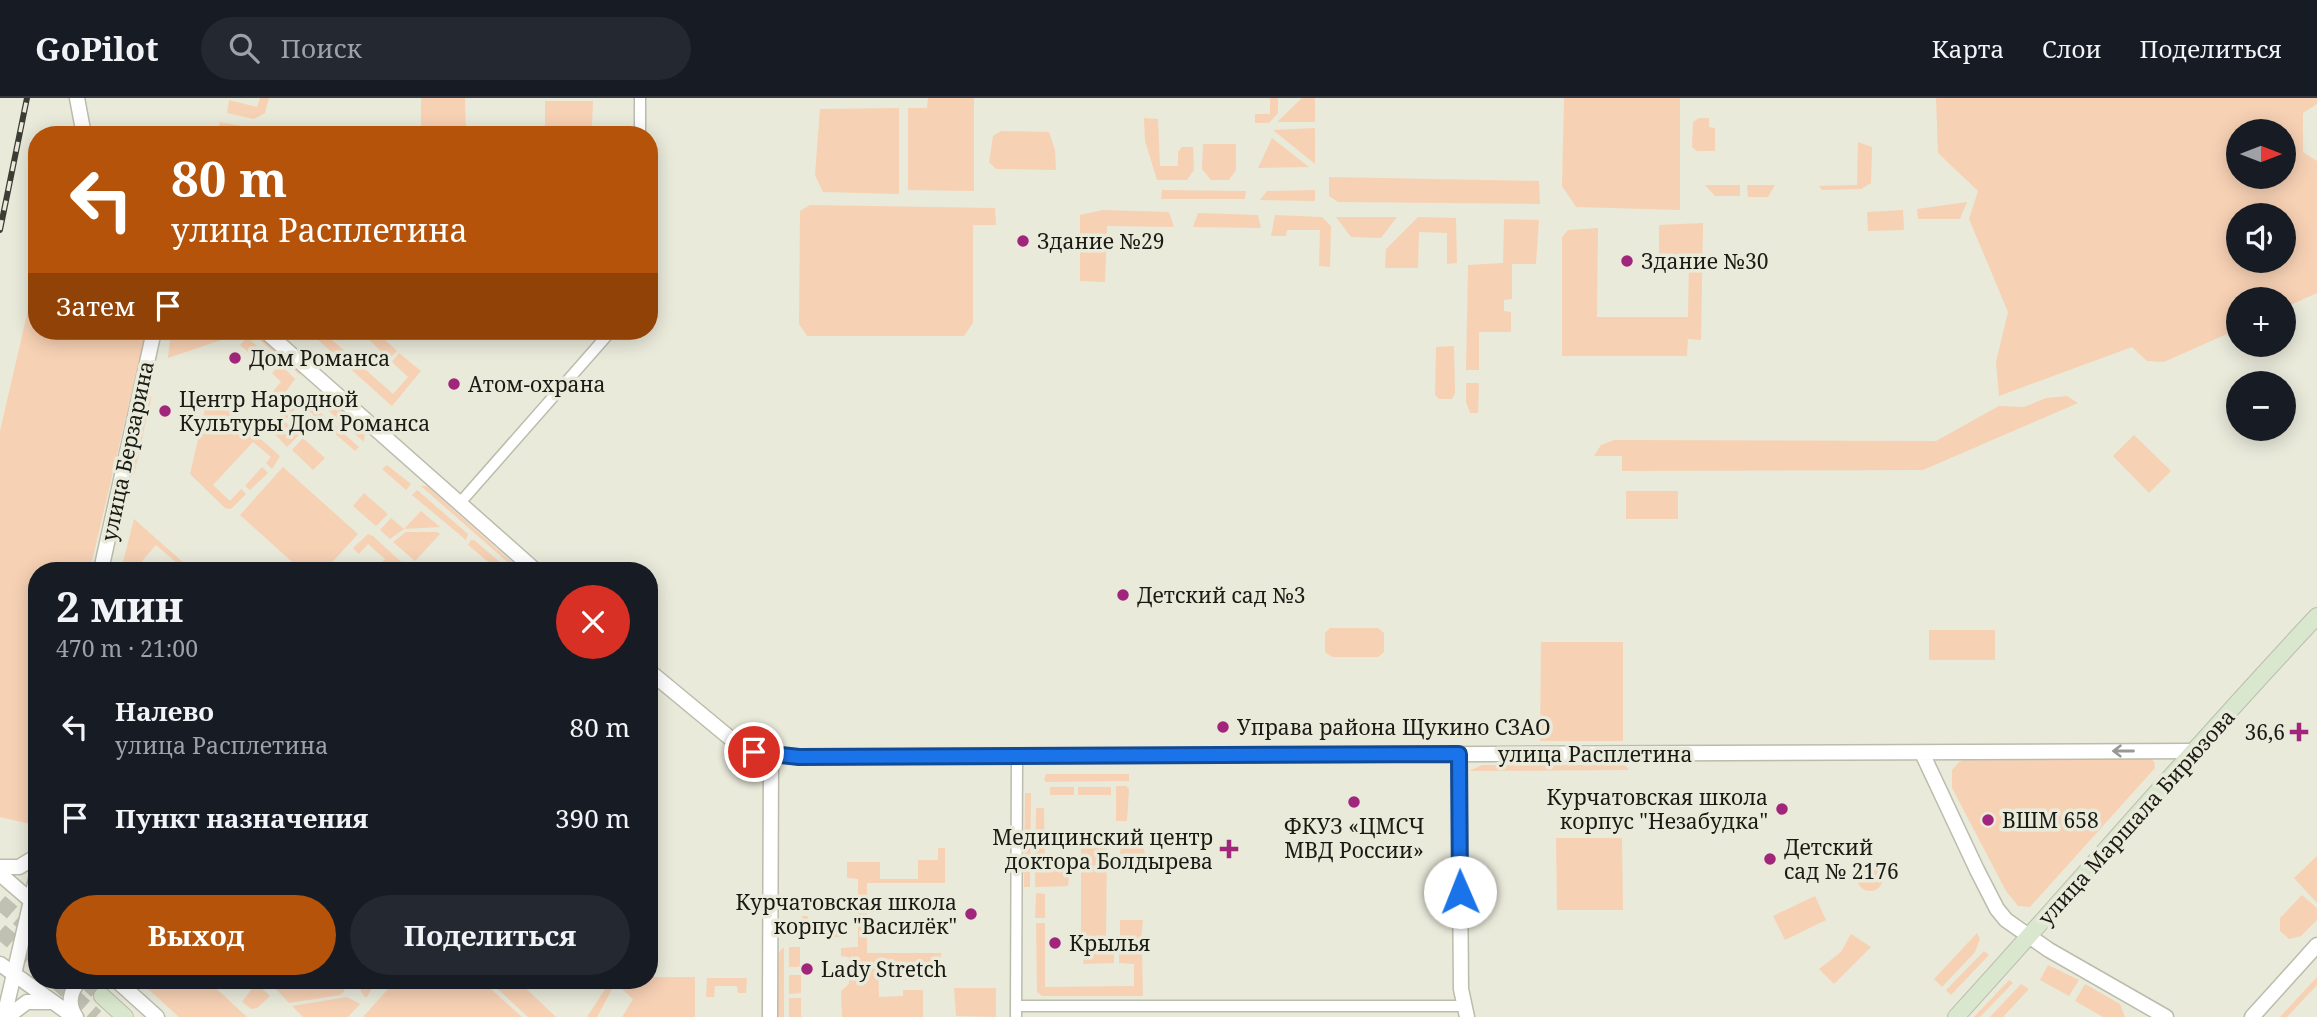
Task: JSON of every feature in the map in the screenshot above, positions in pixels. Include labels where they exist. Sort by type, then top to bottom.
[{"type":"main road","name":"улица Маршала Бирюзова","points":[[1956,1017],[2029,938],[2191,751],[2317,617]]},
{"type":"main road","points":[[102,996],[125,1017]]},
{"type":"street","points":[[77,98],[82,126]]},
{"type":"street","points":[[640,98],[640,126]]},
{"type":"street","name":"улица Берзарина","points":[[103,562],[152,340]]},
{"type":"street","points":[[275,340],[527,562]]},
{"type":"street","points":[[459,504],[603,340]]},
{"type":"street","name":"улица Расплетина","points":[[658,678],[737,743],[754,752],[771,755],[1923,755],[2191,751]]},
{"type":"street","points":[[1017,755],[1016,1011],[1465,1011],[1461,989],[1459,754]]},
{"type":"street","points":[[770,1017],[771,755]]},
{"type":"street","points":[[1923,755],[1997,909],[2029,938],[2166,1017]]},
{"type":"street","points":[[0,867],[19,867],[28,862]]},
{"type":"street","points":[[0,874],[28,898]]},
{"type":"street","points":[[5,1017],[28,924]]},
{"type":"street","points":[[2252,1017],[2317,945]]},
{"type":"street","points":[[0,964],[28,984]]},
{"type":"street","points":[[34,989],[75,1017]]},
{"type":"street","points":[[74,989],[71,994],[71,1008],[75,1017]]},
{"type":"street","points":[[126,989],[157,1017]]},
{"type":"street","points":[[5,1017],[27,1002],[53,1003]]},
{"type":"shaded area","points":[[260,98],[269,98],[265,113],[254,119],[227,113],[229,100],[257,107]]},
{"type":"shaded area","points":[[421,98],[465,98],[466,126],[421,126]]},
{"type":"shaded area","points":[[928,98],[974,98],[974,191],[908,190],[908,108],[927,108]]},
{"type":"shaded area","points":[[1270,98],[1278,98],[1278,113],[1269,123],[1255,123],[1255,114],[1270,114]]},
{"type":"shaded area","points":[[1302,98],[1315,98],[1315,122],[1277,122]]},
{"type":"shaded area","points":[[1564,98],[1680,98],[1680,210],[1576,207],[1562,186]]},
{"type":"shaded area","points":[[1936,98],[2317,98],[2317,104],[2303,113],[2303,152],[2317,161],[2317,293],[2296,303],[2296,287],[2226,287],[2226,334],[2164,362],[2147,361],[2132,347],[1999,396],[1996,362],[2008,312],[1969,219],[1978,191],[1938,153]]},
{"type":"shaded area","points":[[545,101],[593,101],[592,126],[545,126]]},
{"type":"shaded area","points":[[899,108],[899,194],[823,192],[815,175],[820,109]]},
{"type":"shaded area","points":[[1144,118],[1158,119],[1160,166],[1178,166],[1178,152],[1182,147],[1193,147],[1194,170],[1187,180],[1157,180],[1145,141]]},
{"type":"shaded area","points":[[1699,118],[1709,118],[1709,127],[1715,128],[1715,151],[1697,151],[1692,147],[1693,122]]},
{"type":"shaded area","points":[[220,122],[242,126],[219,126]]},
{"type":"shaded area","points":[[1315,128],[1315,164],[1273,130]]},
{"type":"shaded area","points":[[1001,131],[1049,132],[1055,150],[1056,170],[996,169],[989,162],[993,136]]},
{"type":"shaded area","points":[[1272,138],[1309,167],[1258,168]]},
{"type":"shaded area","points":[[1858,142],[1872,147],[1871,183],[1861,189],[1822,190],[1819,186],[1857,185]]},
{"type":"shaded area","points":[[1203,144],[1236,144],[1236,170],[1229,180],[1211,180],[1202,169]]},
{"type":"shaded area","points":[[1329,177],[1539,181],[1540,204],[1338,202],[1329,196]]},
{"type":"shaded area","points":[[1705,185],[1740,185],[1740,196],[1715,196]]},
{"type":"shaded area","points":[[1747,185],[1775,185],[1768,197],[1748,197]]},
{"type":"shaded area","points":[[1162,190],[1246,191],[1245,199],[1161,199]]},
{"type":"shaded area","points":[[1315,190],[1315,201],[1260,200],[1267,191]]},
{"type":"shaded area","points":[[1967,202],[1960,219],[1918,219],[1917,209]]},
{"type":"shaded area","points":[[810,205],[995,208],[996,225],[973,225],[973,323],[964,336],[807,336],[799,324],[800,211]]},
{"type":"shaded area","points":[[1103,210],[1169,212],[1174,227],[1107,226],[1105,282],[1080,281],[1080,215]]},
{"type":"shaded area","points":[[1903,210],[1904,230],[1868,231],[1867,212]]},
{"type":"shaded area","points":[[1198,213],[1258,215],[1261,228],[1193,227]]},
{"type":"shaded area","points":[[1275,215],[1322,217],[1331,226],[1330,267],[1319,266],[1320,230],[1287,230],[1286,236],[1271,236]]},
{"type":"shaded area","points":[[1336,217],[1397,217],[1381,238],[1351,237]]},
{"type":"shaded area","points":[[1418,217],[1456,218],[1457,263],[1447,264],[1447,233],[1419,232],[1418,268],[1385,268],[1386,249]]},
{"type":"shaded area","points":[[1504,219],[1539,220],[1536,264],[1512,264],[1512,299],[1504,300],[1504,311],[1511,312],[1511,332],[1479,332],[1479,370],[1466,370],[1468,265],[1503,263]]},
{"type":"shaded area","points":[[1703,223],[1701,340],[1688,339],[1687,356],[1562,356],[1562,237],[1568,230],[1598,228],[1597,317],[1688,317],[1689,262],[1659,260],[1659,225]]},
{"type":"shaded area","points":[[28,310],[28,340],[144,340],[92,562],[28,562],[28,824],[0,817],[0,431]]},
{"type":"shaded area","points":[[170,340],[221,340],[168,358]]},
{"type":"shaded area","points":[[244,340],[250,340],[274,361],[267,369],[240,345]]},
{"type":"shaded area","points":[[259,340],[265,340],[298,369],[301,376]]},
{"type":"shaded area","points":[[318,340],[332,340],[393,394],[408,377],[392,362],[399,353],[421,371],[392,406]]},
{"type":"shaded area","points":[[369,340],[385,340],[397,351],[389,359]]},
{"type":"shaded area","points":[[1454,346],[1455,393],[1452,399],[1439,399],[1435,395],[1436,347]]},
{"type":"shaded area","points":[[280,364],[295,379],[276,405],[267,398],[281,382],[272,373]]},
{"type":"shaded area","points":[[1466,383],[1479,383],[1478,413],[1470,413],[1466,402]]},
{"type":"shaded area","points":[[321,389],[365,429],[364,442],[314,398]]},
{"type":"shaded area","points":[[297,392],[359,447],[355,451],[301,404],[284,421],[299,435],[287,447],[271,430],[272,424]]},
{"type":"shaded area","points":[[150,394],[151,399],[134,475],[130,474]]},
{"type":"shaded area","points":[[2067,396],[2078,403],[1923,470],[1622,471],[1622,456],[1594,456],[1601,445],[1614,440],[1936,441],[1999,406],[2024,407],[2046,398]]},
{"type":"shaded area","points":[[217,401],[280,456],[272,469],[266,463],[271,457],[253,442],[213,485],[230,501],[241,489],[246,494],[231,509],[225,508],[190,474],[206,405]]},
{"type":"shaded area","points":[[2134,435],[2171,471],[2149,493],[2113,456]]},
{"type":"shaded area","points":[[303,438],[325,458],[313,470],[292,450]]},
{"type":"shaded area","points":[[387,465],[411,484],[406,490],[382,469]]},
{"type":"shaded area","points":[[262,467],[268,473],[250,490],[245,486]]},
{"type":"shaded area","points":[[283,467],[358,534],[332,562],[292,562],[240,515]]},
{"type":"shaded area","points":[[421,486],[427,486],[512,562],[507,562]]},
{"type":"shaded area","points":[[417,490],[468,534],[466,540],[412,495]]},
{"type":"shaded area","points":[[1626,491],[1678,491],[1678,519],[1626,519]]},
{"type":"shaded area","points":[[364,493],[388,514],[376,526],[353,506]]},
{"type":"shaded area","points":[[421,511],[440,527],[404,529]]},
{"type":"shaded area","points":[[391,518],[404,529],[390,539],[380,530]]},
{"type":"shaded area","points":[[134,519],[183,562],[176,562],[156,545],[143,562],[123,562]]},
{"type":"shaded area","points":[[406,532],[440,534],[415,561],[393,542]]},
{"type":"shaded area","points":[[368,534],[401,562],[382,562],[385,559],[368,544],[359,554],[353,548]]},
{"type":"shaded area","points":[[474,540],[500,562],[488,562],[468,545]]},
{"type":"shaded area","points":[[1330,628],[1378,628],[1384,633],[1384,652],[1378,657],[1332,657],[1325,652],[1325,633]]},
{"type":"shaded area","points":[[1929,630],[1995,630],[1995,660],[1929,660]]},
{"type":"shaded area","points":[[1541,642],[1623,642],[1623,741],[1540,741]]},
{"type":"shaded area","points":[[2146,757],[2154,761],[2155,768],[2030,907],[2018,906],[2006,891],[1952,788],[1952,770],[1959,762],[1968,758]]},
{"type":"shaded area","points":[[1482,765],[1625,765],[1629,770],[1469,771]]},
{"type":"shaded area","points":[[1046,774],[1129,774],[1129,781],[1046,782]]},
{"type":"shaded area","points":[[1116,786],[1126,786],[1129,789],[1127,821],[1116,821]]},
{"type":"shaded area","points":[[1050,787],[1074,787],[1074,795],[1050,795]]},
{"type":"shaded area","points":[[1078,787],[1111,787],[1111,795],[1078,795]]},
{"type":"shaded area","points":[[1025,793],[1031,793],[1030,887],[1024,887]]},
{"type":"shaded area","points":[[1036,808],[1044,808],[1045,861],[1071,861],[1068,886],[1035,887]]},
{"type":"shaded area","points":[[1084,832],[1107,835],[1106,942],[1081,942],[1081,835]]},
{"type":"shaded area","points":[[1556,838],[1622,838],[1623,910],[1557,910]]},
{"type":"shaded area","points":[[1122,839],[1142,839],[1145,855],[1120,854]]},
{"type":"shaded area","points":[[938,848],[945,848],[945,883],[867,883],[867,953],[941,953],[941,966],[935,967],[935,980],[901,980],[900,963],[878,961],[879,997],[903,996],[903,990],[923,990],[923,1017],[842,1017],[841,991],[849,984],[849,957],[841,956],[841,948],[858,947],[858,879],[847,878],[847,862],[880,862],[880,879],[918,879],[918,860],[938,860]]},
{"type":"shaded area","points":[[2317,856],[2317,903],[2294,878]]},
{"type":"shaded area","points":[[1870,865],[1879,869],[1883,878],[1879,887],[1870,891],[1861,887],[1857,878],[1861,869]]},
{"type":"shaded area","points":[[1036,893],[1045,894],[1045,918],[1035,918]]},
{"type":"shaded area","points":[[2302,895],[2317,908],[2317,920],[2301,936],[2289,939],[2280,931],[2280,918]]},
{"type":"shaded area","points":[[1815,896],[1826,920],[1785,940],[1773,916]]},
{"type":"shaded area","points":[[802,916],[807,916],[815,930],[845,934],[844,937],[804,937]]},
{"type":"shaded area","points":[[1120,920],[1143,920],[1141,940],[1120,938]]},
{"type":"shaded area","points":[[1036,923],[1045,923],[1045,987],[1134,986],[1134,964],[1119,963],[1119,951],[1142,952],[1143,996],[1042,996],[1037,992]]},
{"type":"shaded area","points":[[1977,933],[1980,939],[1975,952],[1942,987],[1934,979]]},
{"type":"shaded area","points":[[1851,934],[1871,947],[1834,984],[1819,969],[1841,952]]},
{"type":"shaded area","points":[[784,947],[784,1017],[777,1017],[777,954]]},
{"type":"shaded area","points":[[789,947],[800,947],[800,967],[789,967]]},
{"type":"shaded area","points":[[1114,951],[1114,963],[1083,964],[1084,953]]},
{"type":"shaded area","points":[[1984,951],[1989,955],[1951,995],[1946,990]]},
{"type":"shaded area","points":[[2048,965],[2079,980],[2069,996],[2040,980]]},
{"type":"shaded area","points":[[789,975],[801,975],[801,993],[789,994]]},
{"type":"shaded area","points":[[658,977],[695,977],[695,1017],[622,1017],[633,999],[622,989],[658,989]]},
{"type":"shaded area","points":[[2317,977],[2317,985],[2287,1017],[2280,1017]]},
{"type":"shaded area","points":[[707,978],[747,978],[746,993],[738,993],[737,986],[715,986],[714,997],[706,997]]},
{"type":"shaded area","points":[[2009,980],[2013,983],[1980,1017],[1974,1017]]},
{"type":"shaded area","points":[[2021,984],[2029,989],[2003,1017],[1990,1017]]},
{"type":"shaded area","points":[[2085,984],[2120,1004],[2125,1017],[2103,1017],[2075,1001]]},
{"type":"shaded area","points":[[954,988],[996,988],[996,1017],[956,1016]]},
{"type":"shaded area","points":[[148,989],[217,989],[247,1017],[179,1017]]},
{"type":"shaded area","points":[[252,989],[262,989],[270,996],[257,1008],[251,1009],[242,1002]]},
{"type":"shaded area","points":[[276,989],[345,991],[340,995],[289,1003]]},
{"type":"shaded area","points":[[361,989],[372,989],[366,998]]},
{"type":"shaded area","points":[[388,989],[491,989],[522,1017],[363,1017]]},
{"type":"shaded area","points":[[498,989],[526,989],[556,1017],[528,1017]]},
{"type":"shaded area","points":[[605,989],[612,989],[597,1017],[587,1017]]},
{"type":"shaded area","points":[[347,997],[360,1004],[348,1017],[303,1017],[292,1006]]},
{"type":"shaded area","points":[[789,998],[801,998],[801,1017],[789,1017]]},
{"type":"tunnel","points":[[0,902],[28,926]]},
{"type":"tunnel","points":[[0,931],[28,955]]},
{"type":"tunnel","points":[[65,989],[96,1017]]},
{"type":"tunnel","points":[[95,989],[102,996]]},
{"type":"railway","points":[[0,230],[27,98]]},
{"type":"place","name":"Здание №29","points":[[1023,241]]},
{"type":"place","name":"Здание №30","points":[[1627,261]]},
{"type":"place","name":"Дом Романса","points":[[235,358]]},
{"type":"place","name":"Атом-охрана","points":[[454,384]]},
{"type":"place","name":"Центр Народной Культуры Дом Романса","points":[[165,411]]},
{"type":"place","name":"Детский сад №3","points":[[1123,595]]},
{"type":"place","name":"Управа района Щукино СЗАО","points":[[1223,727]]},
{"type":"place","name":"36,6","points":[[2299,732]]},
{"type":"place","name":"ФКУЗ «ЦМСЧ МВД России»","points":[[1354,802]]},
{"type":"place","name":"Курчатовская школа корпус \"Незабудка\"","points":[[1782,809]]},
{"type":"place","name":"ВШM 658","points":[[1988,820]]},
{"type":"place","name":"Медицинский центр доктора Болдырева","points":[[1229,849]]},
{"type":"place","name":"Детский сад № 2176","points":[[1770,859]]},
{"type":"place","name":"Курчатовская школа корпус \"Василёк\"","points":[[971,914]]},
{"type":"place","name":"Крылья","points":[[1055,943]]},
{"type":"place","name":"Lady Stretch","points":[[807,969]]},
{"type":"route","points":[[754,752],[799,757],[1459,754],[1460,892]]}]
